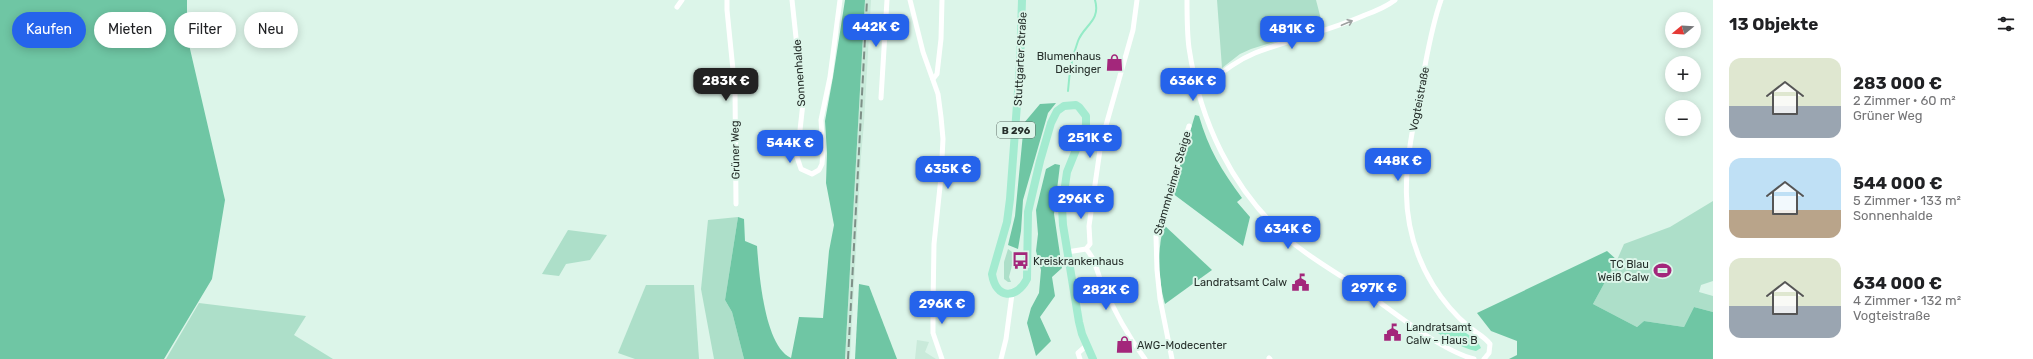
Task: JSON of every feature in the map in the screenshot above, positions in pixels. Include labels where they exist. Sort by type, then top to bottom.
[{"type":"main road","name":"Stuttgarter Straße","points":[[1012,294],[1005,294],[1000,291],[996,286],[992,274],[1007,222],[1010,200],[1018,96],[1022,0]]},
{"type":"main road","name":"B 296","points":[[1012,294],[1023,287],[1027,279],[1028,212],[1030,197],[1046,138],[1057,111],[1068,104],[1080,107],[1086,116],[1085,129],[1071,159],[1064,186],[1063,225],[1079,322],[1086,346],[1093,359]]},
{"type":"street","points":[[677,7],[682,0]]},
{"type":"street","name":"Grüner Weg","points":[[727,0],[734,90],[736,204]]},
{"type":"street","name":"Sonnenhalde","points":[[792,0],[803,103],[797,157],[801,169],[812,174],[819,170],[822,164],[823,152],[821,120],[830,77],[840,0]]},
{"type":"street","points":[[881,98],[887,0]]},
{"type":"street","points":[[910,0],[923,52],[938,94],[943,138],[941,177],[934,244],[933,305],[934,333],[942,359]]},
{"type":"street","points":[[933,78],[937,74],[941,39],[942,0]]},
{"type":"street","points":[[1067,252],[1086,249],[1090,244],[1089,226],[1101,143],[1133,30],[1137,0]]},
{"type":"street","points":[[1187,0],[1189,48],[1198,90],[1207,121],[1220,151],[1243,190],[1271,223],[1289,240],[1433,339],[1460,354],[1474,359]]},
{"type":"street","points":[[1198,90],[1223,70],[1254,54],[1323,33],[1385,7],[1395,0]]},
{"type":"street","name":"Vogteistraße","points":[[1440,0],[1432,33],[1409,152],[1406,176],[1406,211],[1416,250],[1434,286],[1458,316],[1490,344],[1490,354],[1484,359]]},
{"type":"street","name":"Stammheimer Steige","points":[[1172,359],[1160,299],[1156,236],[1188,126]]},
{"type":"street","points":[[1086,249],[1092,255],[1099,278],[1124,330],[1145,359]]},
{"type":"street","points":[[1001,359],[1006,339],[1012,294]]},
{"type":"street","points":[[1080,359],[1078,353],[1086,346]]},
{"type":"shaded area","points":[[0,0],[187,0],[187,12],[174,12],[174,48],[190,48],[225,200],[212,279],[164,359],[0,359]]},
{"type":"shaded area","points":[[845,0],[865,0],[845,359],[744,359],[732,312],[725,300],[738,217],[744,219],[745,241],[757,246],[759,273],[769,324],[782,351],[791,358],[799,317],[823,318],[829,251],[834,225],[826,183],[827,153],[825,121]]},
{"type":"shaded area","points":[[865,0],[871,0],[850,359],[845,359]]},
{"type":"shaded area","points":[[1217,0],[1316,0],[1323,27],[1251,49],[1240,54],[1222,68]]},
{"type":"shaded area","points":[[1056,103],[1048,113],[1023,200],[1018,249],[1008,245],[1015,216],[1024,123],[1040,104]]},
{"type":"shaded area","points":[[1195,115],[1199,116],[1216,159],[1242,198],[1237,202],[1250,217],[1243,246],[1172,193]]},
{"type":"shaded area","points":[[1055,164],[1060,165],[1054,214],[1062,268],[1052,277],[1055,296],[1040,317],[1051,341],[1036,356],[1027,323],[1031,308],[1039,293],[1041,270],[1036,251],[1038,234],[1036,210],[1046,169]]},
{"type":"shaded area","name":"TC Blau Weiß Calw","points":[[1713,201],[1713,281],[1701,285],[1699,292],[1713,296],[1713,312],[1694,307],[1684,327],[1644,321],[1637,327],[1593,304],[1624,244],[1670,227]]},
{"type":"shaded area","points":[[738,217],[725,300],[732,312],[744,359],[714,359],[701,289],[708,220]]},
{"type":"shaded area","points":[[1164,225],[1212,270],[1165,304],[1159,264],[1160,244]]},
{"type":"shaded area","points":[[568,230],[607,235],[590,260],[566,264],[559,276],[542,274]]},
{"type":"shaded area","points":[[1008,249],[1015,254],[1009,277],[1011,282],[1004,279],[1004,262]]},
{"type":"shaded area","points":[[1607,251],[1617,260],[1593,304],[1637,327],[1644,321],[1684,327],[1694,307],[1713,312],[1713,359],[1509,359],[1517,355],[1517,341],[1491,331],[1477,313]]},
{"type":"shaded area","points":[[859,284],[869,286],[897,359],[855,359]]},
{"type":"shaded area","points":[[646,285],[694,285],[699,359],[635,359],[618,353]]},
{"type":"shaded area","points":[[199,303],[306,316],[294,335],[333,359],[166,359]]},
{"type":"shaded area","points":[[1444,323],[1470,336],[1481,348],[1476,351],[1466,348],[1438,333],[1438,326]]},
{"type":"shaded area","points":[[917,340],[929,342],[925,352],[936,359],[915,359]]},
{"type":"waterway","points":[[1068,91],[1071,66],[1076,47],[1081,36],[1094,18],[1096,13],[1095,0]]},
{"type":"railway","points":[[848,359],[867,0]]},
{"type":"place","name":"Blumenhaus Dekinger","points":[[1114,62]]},
{"type":"place","name":"Kreiskrankenhaus","points":[[1020,261]]},
{"type":"place","name":"TC Blau Weiß Calw","points":[[1662,270]]},
{"type":"place","name":"Landratsamt Calw","points":[[1300,282]]},
{"type":"place","name":"Landratsamt Calw - Haus B","points":[[1393,333]]},
{"type":"place","name":"AWG-Modecenter","points":[[1124,345]]}]
